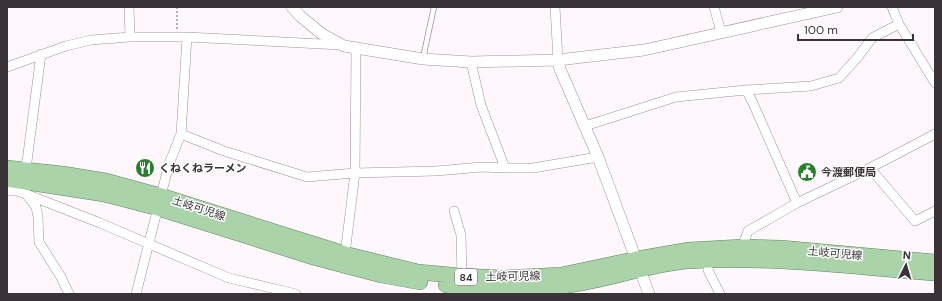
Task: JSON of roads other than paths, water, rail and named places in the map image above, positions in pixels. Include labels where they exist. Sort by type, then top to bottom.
[{"type":"main road","name":"土岐可児線","points":[[7,168],[26,169],[106,181],[313,257],[381,275],[492,292],[540,288],[562,290],[580,283],[614,276],[638,264],[663,264],[708,260],[735,259],[790,262],[935,273]]},
{"type":"main road","name":"土岐可児線","points":[[7,179],[160,202],[345,254],[418,272],[462,276],[504,278],[561,275],[638,264],[689,250],[742,247],[781,248],[935,262]]},
{"type":"street","points":[[129,7],[130,37]]},
{"type":"street","points":[[292,7],[300,16],[322,34],[344,46]]},
{"type":"street","points":[[555,7],[558,60],[598,157],[649,294]]},
{"type":"street","points":[[714,7],[721,32]]},
{"type":"street","points":[[7,67],[66,46],[91,40],[130,37],[177,37],[344,46],[423,59],[471,62],[558,60],[644,50],[837,7]]},
{"type":"street","points":[[892,7],[898,24],[935,83]]},
{"type":"street","points":[[585,126],[676,97],[746,90],[811,86],[839,78],[872,38],[898,24]]},
{"type":"street","points":[[136,294],[169,164],[181,134],[187,38]]},
{"type":"street","points":[[345,254],[355,173],[356,48]]},
{"type":"street","points":[[26,169],[41,54]]},
{"type":"street","points":[[471,62],[481,105],[505,168]]},
{"type":"street","points":[[746,90],[765,129],[796,203]]},
{"type":"street","points":[[181,134],[231,154],[307,177],[355,173],[436,171],[482,167],[533,168],[598,157]]},
{"type":"street","points":[[742,247],[748,231],[796,203],[870,168],[935,134]]},
{"type":"street","points":[[870,168],[915,221],[935,210]]},
{"type":"street","points":[[7,190],[26,194],[100,223],[229,278],[296,294]]},
{"type":"street","points":[[26,194],[36,207],[39,242],[61,277],[69,294]]},
{"type":"street","points":[[454,211],[462,235],[462,276]]},
{"type":"street","points":[[708,260],[708,270],[720,294]]},
{"type":"lane","points":[[423,59],[434,7]]},
{"type":"place","name":"くねくねラーメン","points":[[145,168]]},
{"type":"place","name":"今渡郵便局","points":[[807,172]]}]
